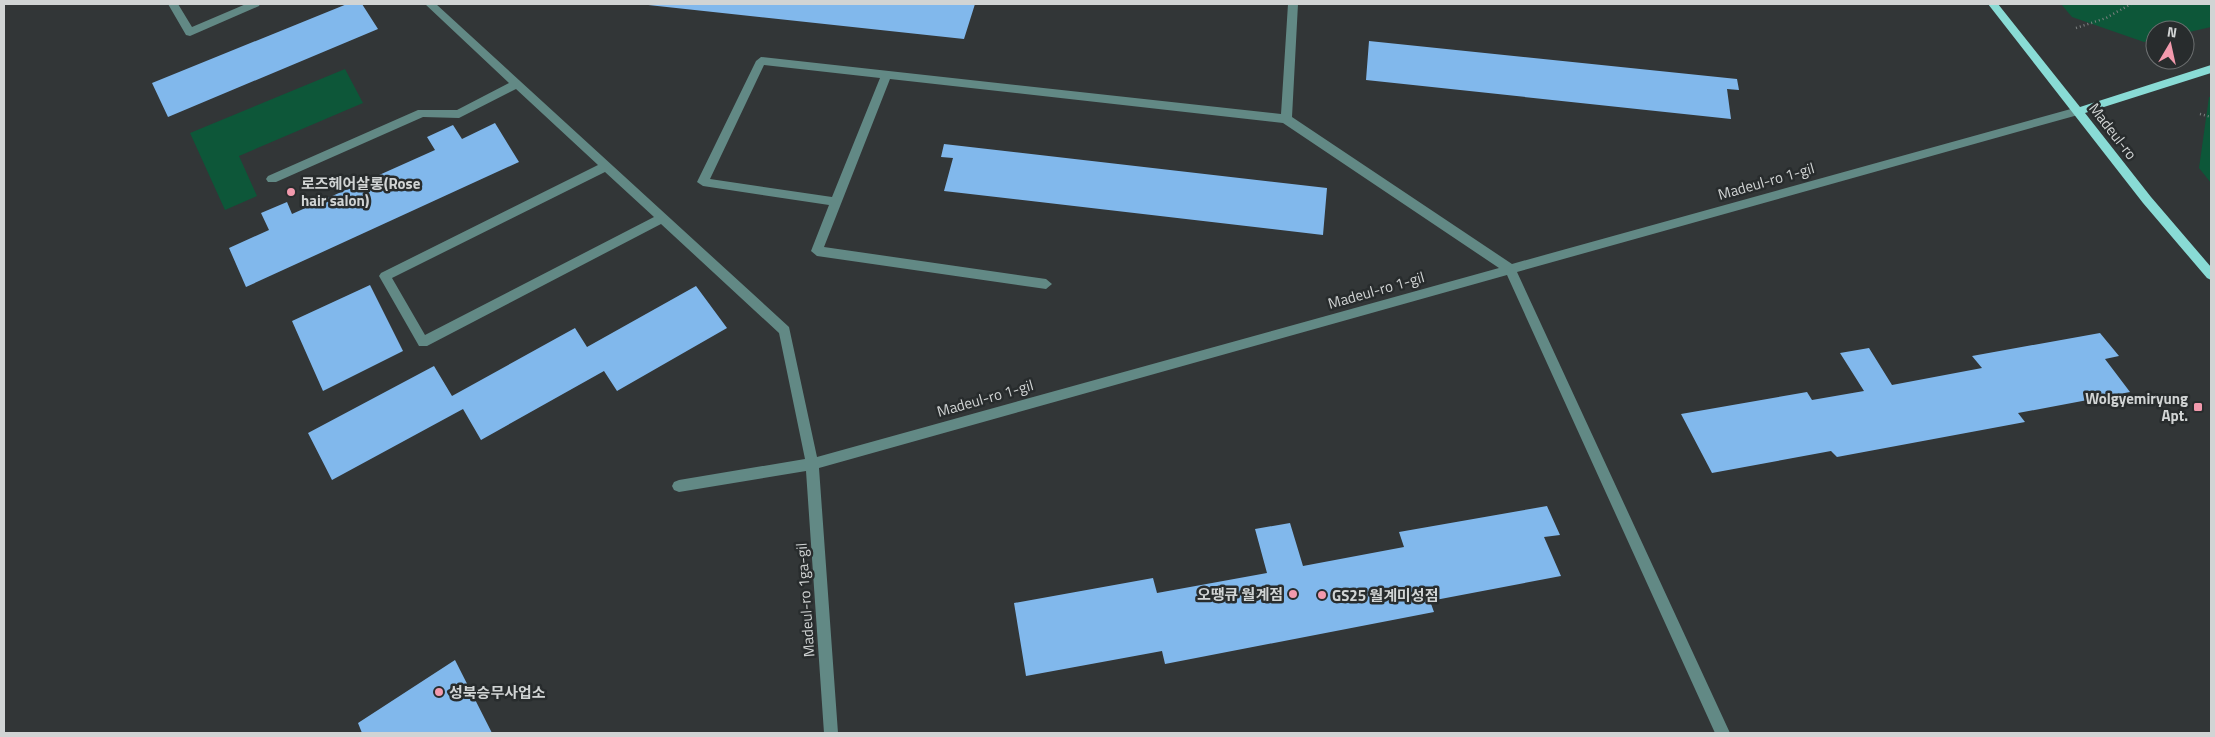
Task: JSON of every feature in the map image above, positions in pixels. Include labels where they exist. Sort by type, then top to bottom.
[{"type":"main road","name":"Madeul-ro","points":[[1993,4],[2147,200],[2211,275]]},
{"type":"main road","points":[[2078,111],[2211,69]]},
{"type":"street","points":[[173,4],[190,32],[255,4]]},
{"type":"street","name":"Madeul-ro 1ga-gil","points":[[430,4],[785,331],[812,464],[831,733]]},
{"type":"street","points":[[1286,119],[1293,4]]},
{"type":"street","points":[[836,202],[703,182],[761,61],[1286,119],[1510,269],[1723,733]]},
{"type":"street","points":[[886,75],[817,251],[1046,284]]},
{"type":"street","points":[[272,179],[422,113],[459,114],[517,84]]},
{"type":"street","name":"Madeul-ro 1-gil","points":[[679,486],[812,464],[2078,111]]},
{"type":"street","points":[[606,166],[385,276],[423,342],[662,218]]},
{"type":"path","points":[[2076,28],[2106,18],[2131,4]]},
{"type":"path","points":[[2200,114],[2211,117]]},
{"type":"green space","points":[[2061,4],[2211,4],[2211,27],[2195,31],[2195,20],[2145,20],[2144,42],[2072,17]]},
{"type":"green space","points":[[345,69],[363,103],[239,156],[257,196],[225,210],[190,133]]},
{"type":"green space","points":[[2209,97],[2211,97],[2211,183],[2199,168]]},
{"type":"building","points":[[347,4],[362,4],[378,29],[168,117],[152,83]]},
{"type":"building","points":[[639,4],[975,4],[964,39]]},
{"type":"building","points":[[1369,41],[1737,79],[1739,90],[1727,89],[1731,119],[1366,80]]},
{"type":"building","points":[[495,123],[519,162],[246,287],[229,248],[269,230],[261,213],[287,202],[292,214],[435,150],[427,137],[453,125],[462,139]]},
{"type":"building","points":[[944,144],[1327,188],[1323,235],[944,191],[953,158],[941,157]]},
{"type":"building","points":[[370,285],[403,351],[323,391],[292,321]]},
{"type":"building","points":[[696,286],[727,328],[617,391],[604,371],[481,440],[463,409],[332,480],[308,433],[434,366],[452,396],[575,328],[587,347]]},
{"type":"building","points":[[2100,333],[2119,356],[2105,359],[2130,392],[2018,413],[2025,422],[1837,457],[1831,451],[1712,473],[1681,414],[1807,392],[1812,400],[1864,391],[1840,353],[1869,348],[1892,385],[1982,368],[1972,356]]},
{"type":"building","points":[[1547,506],[1560,535],[1544,537],[1561,576],[1430,601],[1434,612],[1165,664],[1162,651],[1026,676],[1014,603],[1153,578],[1157,593],[1267,573],[1255,529],[1290,523],[1303,566],[1404,547],[1399,532]]},
{"type":"building","name":"성북승무사업소","points":[[455,660],[492,733],[362,733],[358,723]]},
{"type":"place","name":"로즈헤어살롱(Rose hair salon)","points":[[291,192]]},
{"type":"place","name":"Wolgyemiryung Apt.","points":[[2198,407]]},
{"type":"place","name":"오땡큐 월계점","points":[[1293,594]]},
{"type":"place","name":"GS25 월계미성점","points":[[1322,595]]},
{"type":"place","name":"성북승무사업소","points":[[439,692]]}]
